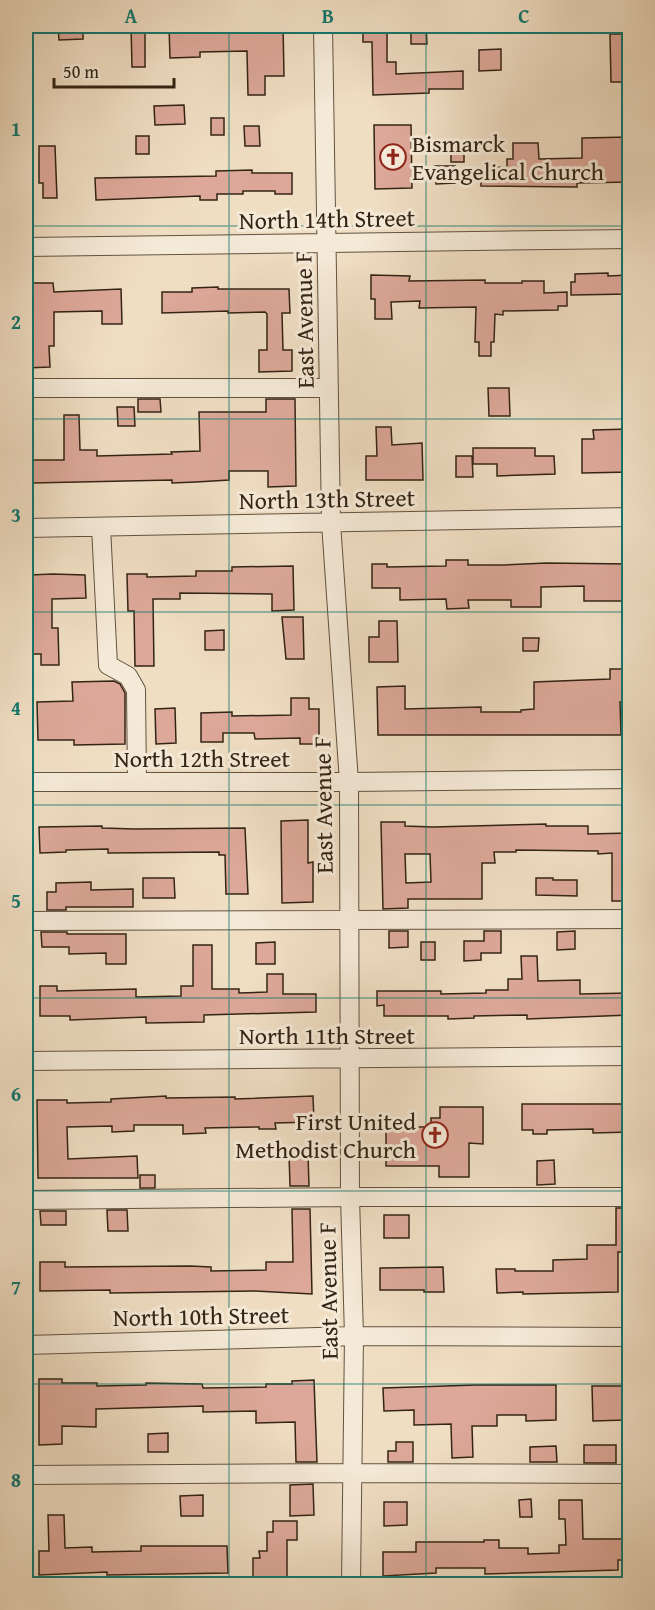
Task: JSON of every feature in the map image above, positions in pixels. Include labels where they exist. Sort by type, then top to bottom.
[{"type":"street","name":"East Avenue F","points":[[323,26],[331,523],[349,782],[354,1336],[351,1584]]},
{"type":"street","name":"North 14th Street","points":[[26,247],[630,238]]},
{"type":"street","points":[[26,388],[329,388]]},
{"type":"street","name":"North 13th Street","points":[[26,528],[630,517]]},
{"type":"street","points":[[101,527],[108,664],[128,676],[136,690],[137,782]]},
{"type":"street","name":"North 12th Street","points":[[26,782],[630,779]]},
{"type":"street","points":[[26,921],[630,920]]},
{"type":"street","name":"North 11th Street","points":[[26,1061],[630,1056]]},
{"type":"street","points":[[26,1200],[630,1197]]},
{"type":"street","name":"North 10th Street","points":[[26,1345],[354,1336],[630,1337]]},
{"type":"street","points":[[26,1475],[630,1474]]},
{"type":"building","points":[[58,26],[83,26],[83,39],[59,40]]},
{"type":"building","points":[[131,26],[145,26],[145,67],[132,67]]},
{"type":"building","points":[[169,26],[283,26],[284,76],[265,76],[265,95],[248,95],[247,51],[200,52],[200,57],[170,58]]},
{"type":"building","points":[[363,26],[387,26],[387,62],[396,62],[396,74],[463,71],[463,89],[429,89],[429,93],[373,95],[372,42],[363,42]]},
{"type":"building","points":[[411,26],[426,26],[427,44],[411,44]]},
{"type":"building","points":[[610,34],[630,34],[630,82],[611,82]]},
{"type":"building","points":[[501,49],[501,70],[479,71],[479,50]]},
{"type":"building","points":[[184,105],[185,124],[155,125],[154,106]]},
{"type":"building","points":[[211,118],[224,118],[224,135],[211,135]]},
{"type":"building","name":"Bismarck Evangelical Church","points":[[374,125],[411,125],[412,188],[375,189]]},
{"type":"building","points":[[244,126],[259,126],[260,146],[245,146]]},
{"type":"building","points":[[136,136],[149,136],[149,154],[136,154]]},
{"type":"building","points":[[630,137],[630,182],[577,183],[577,187],[481,186],[481,168],[507,167],[507,159],[513,159],[513,143],[538,143],[539,159],[582,158],[582,138]]},
{"type":"building","points":[[39,146],[55,146],[57,198],[43,198],[43,183],[39,183]]},
{"type":"building","points":[[464,146],[464,162],[451,162],[451,147]]},
{"type":"building","points":[[435,166],[455,166],[455,183],[436,184]]},
{"type":"building","points":[[252,170],[252,173],[292,173],[292,194],[275,194],[275,191],[243,191],[243,194],[217,194],[217,200],[200,200],[200,196],[96,200],[95,178],[216,176],[216,171]]},
{"type":"building","points":[[608,273],[608,276],[630,275],[630,294],[571,295],[571,282],[575,282],[575,274]]},
{"type":"building","points":[[371,275],[410,276],[409,281],[485,280],[485,283],[522,283],[522,281],[544,281],[544,293],[567,292],[567,306],[558,306],[558,310],[503,311],[503,315],[495,314],[491,356],[479,356],[479,342],[475,342],[476,307],[419,308],[420,301],[391,302],[392,319],[375,319],[375,299],[371,299]]},
{"type":"building","points":[[27,283],[53,283],[54,292],[121,289],[122,324],[102,324],[102,311],[54,312],[54,346],[49,346],[50,367],[26,368]]},
{"type":"building","points":[[218,287],[218,289],[289,289],[290,313],[282,313],[283,350],[292,350],[292,371],[259,372],[259,350],[267,350],[267,314],[265,312],[162,313],[162,292],[192,292],[192,288]]},
{"type":"building","points":[[488,388],[509,388],[510,416],[489,416]]},
{"type":"building","points":[[138,399],[160,399],[161,412],[138,412]]},
{"type":"building","points":[[266,399],[295,399],[296,486],[268,487],[268,471],[229,471],[229,480],[196,482],[172,483],[172,480],[32,483],[31,460],[64,460],[64,415],[79,415],[80,450],[97,450],[97,456],[172,454],[171,452],[200,451],[199,412],[266,412]]},
{"type":"building","points":[[117,407],[134,407],[135,426],[118,426]]},
{"type":"building","points":[[376,427],[391,427],[392,445],[422,443],[423,480],[366,480],[366,456],[377,456]]},
{"type":"building","points":[[630,429],[630,472],[582,473],[582,439],[594,439],[593,430]]},
{"type":"building","points":[[473,448],[535,448],[535,456],[554,456],[555,474],[497,476],[497,464],[473,464]]},
{"type":"building","points":[[456,456],[472,456],[473,477],[456,477]]},
{"type":"building","points":[[446,560],[468,560],[468,565],[630,564],[630,601],[584,601],[584,586],[541,587],[541,607],[511,607],[511,600],[468,600],[469,608],[447,609],[446,599],[400,600],[400,588],[372,588],[372,564],[387,564],[387,567],[446,566]]},
{"type":"building","points":[[293,566],[294,610],[272,611],[272,594],[180,593],[180,599],[153,599],[154,666],[135,666],[134,611],[128,611],[127,574],[147,574],[147,577],[196,576],[196,571],[232,571],[232,567]]},
{"type":"building","points":[[29,575],[85,575],[86,598],[52,599],[52,628],[58,628],[59,665],[41,665],[41,654],[31,654]]},
{"type":"building","points":[[282,617],[303,617],[304,659],[286,659]]},
{"type":"building","points":[[379,621],[397,621],[398,662],[369,662],[369,637],[379,637]]},
{"type":"building","points":[[224,630],[224,650],[205,650],[205,631]]},
{"type":"building","points":[[523,638],[539,638],[538,651],[523,651]]},
{"type":"building","points":[[610,669],[628,669],[628,702],[620,702],[621,735],[378,735],[377,687],[405,686],[405,709],[481,707],[481,712],[521,712],[521,710],[534,709],[534,682],[610,679]]},
{"type":"building","points":[[114,681],[120,684],[125,693],[125,744],[74,745],[74,740],[38,740],[37,702],[73,701],[72,682]]},
{"type":"building","points":[[291,698],[309,698],[309,709],[319,709],[319,744],[300,744],[300,738],[255,739],[254,733],[223,733],[223,742],[201,742],[201,713],[232,712],[232,716],[291,715]]},
{"type":"building","points":[[175,708],[176,743],[156,744],[155,709]]},
{"type":"building","points":[[308,820],[308,863],[313,862],[313,902],[282,903],[281,821]]},
{"type":"building","points":[[381,822],[405,822],[405,826],[433,827],[546,824],[546,826],[588,826],[588,834],[630,833],[630,901],[612,901],[612,853],[516,850],[516,852],[494,852],[495,863],[482,863],[482,899],[408,899],[408,908],[383,909]],"holes":[[[405,854],[430,854],[431,882],[406,883]]]},
{"type":"building","points":[[102,826],[102,828],[135,829],[245,828],[248,894],[226,894],[225,855],[219,855],[219,852],[108,853],[108,849],[40,853],[39,827]]},
{"type":"building","points":[[143,878],[174,878],[175,898],[143,898]]},
{"type":"building","points":[[536,878],[577,880],[577,896],[536,895]]},
{"type":"building","points":[[91,882],[91,890],[133,889],[133,907],[66,907],[66,910],[47,910],[47,892],[56,892],[56,883]]},
{"type":"building","points":[[389,931],[408,931],[408,947],[389,948]]},
{"type":"building","points":[[484,931],[501,931],[501,953],[481,953],[481,960],[464,961],[464,941],[484,941]]},
{"type":"building","points":[[575,931],[575,949],[557,950],[557,932]]},
{"type":"building","points":[[41,932],[126,934],[126,964],[106,964],[106,953],[69,954],[69,947],[42,947]]},
{"type":"building","points":[[275,942],[275,964],[256,964],[256,943]]},
{"type":"building","points":[[421,942],[435,942],[435,960],[421,960]]},
{"type":"building","points":[[193,945],[212,945],[212,989],[239,989],[239,993],[267,992],[267,974],[283,974],[283,994],[316,994],[316,1012],[204,1015],[204,1022],[146,1023],[146,1017],[70,1020],[70,1016],[40,1016],[40,986],[57,986],[57,991],[136,989],[136,997],[181,996],[181,986],[193,986]]},
{"type":"building","points":[[521,956],[537,956],[538,981],[580,980],[580,994],[630,993],[630,1015],[527,1019],[527,1015],[474,1016],[474,1018],[448,1019],[448,1016],[384,1016],[384,1005],[377,1006],[377,991],[441,991],[441,994],[508,990],[508,979],[522,979]]},
{"type":"building","points":[[166,1096],[166,1098],[235,1097],[235,1099],[313,1096],[314,1122],[275,1123],[276,1129],[205,1128],[206,1133],[183,1134],[183,1125],[134,1125],[134,1131],[112,1132],[112,1126],[67,1127],[68,1159],[137,1156],[138,1178],[38,1178],[37,1100],[67,1100],[67,1103],[111,1102],[111,1099]]},
{"type":"building","points":[[522,1104],[630,1104],[630,1132],[593,1133],[593,1129],[547,1130],[547,1134],[533,1134],[533,1130],[522,1130]]},
{"type":"building","name":"First United Methodist Church","points":[[440,1107],[483,1107],[483,1144],[469,1143],[469,1177],[439,1177],[439,1166],[386,1166],[386,1127],[431,1127],[431,1118],[440,1118]]},
{"type":"building","points":[[289,1154],[308,1154],[309,1186],[290,1186]]},
{"type":"building","points":[[554,1160],[555,1184],[537,1185],[537,1161]]},
{"type":"building","points":[[140,1175],[155,1175],[155,1188],[140,1188]]},
{"type":"building","points":[[616,1208],[630,1208],[630,1252],[618,1252],[618,1292],[497,1293],[496,1269],[553,1271],[553,1260],[587,1259],[587,1245],[616,1245]]},
{"type":"building","points":[[292,1209],[310,1209],[312,1294],[255,1291],[110,1293],[110,1290],[40,1291],[40,1262],[65,1262],[65,1267],[211,1267],[211,1271],[266,1270],[266,1262],[293,1262]]},
{"type":"building","points":[[107,1210],[127,1210],[128,1231],[108,1231]]},
{"type":"building","points":[[40,1211],[66,1211],[66,1225],[41,1225]]},
{"type":"building","points":[[384,1215],[409,1215],[409,1238],[384,1238]]},
{"type":"building","points":[[443,1267],[444,1292],[380,1290],[380,1268]]},
{"type":"building","points":[[39,1379],[62,1379],[62,1383],[97,1383],[97,1386],[146,1385],[146,1383],[202,1384],[203,1388],[266,1387],[266,1384],[292,1384],[292,1381],[314,1380],[317,1462],[296,1462],[295,1422],[256,1423],[256,1411],[203,1412],[203,1406],[96,1409],[96,1427],[62,1426],[62,1444],[39,1445]]},
{"type":"building","points":[[556,1385],[556,1420],[526,1421],[526,1415],[497,1415],[497,1426],[472,1426],[473,1457],[452,1458],[451,1424],[414,1425],[414,1410],[384,1411],[383,1388]]},
{"type":"building","points":[[592,1386],[625,1386],[625,1420],[593,1421]]},
{"type":"building","points":[[168,1433],[168,1452],[148,1452],[148,1434]]},
{"type":"building","points":[[396,1442],[413,1442],[413,1462],[388,1462],[388,1451],[396,1451]]},
{"type":"building","points":[[584,1445],[616,1445],[616,1463],[584,1463]]},
{"type":"building","points":[[556,1446],[557,1462],[530,1462],[530,1447]]},
{"type":"building","points":[[313,1484],[314,1515],[290,1516],[290,1485]]},
{"type":"building","points":[[203,1495],[203,1516],[181,1516],[180,1496]]},
{"type":"building","points":[[531,1499],[532,1517],[520,1517],[519,1500]]},
{"type":"building","points":[[559,1500],[582,1500],[583,1539],[629,1539],[629,1560],[618,1560],[618,1570],[485,1574],[485,1568],[436,1568],[436,1573],[383,1576],[383,1552],[416,1552],[416,1542],[499,1540],[499,1548],[528,1548],[528,1554],[559,1553],[559,1545],[566,1545],[565,1519],[559,1519]]},
{"type":"building","points":[[384,1502],[407,1502],[407,1525],[384,1526]]},
{"type":"building","points":[[48,1515],[64,1515],[65,1548],[92,1547],[92,1552],[141,1551],[141,1546],[227,1546],[228,1573],[107,1575],[107,1572],[39,1575],[39,1551],[49,1551]]},
{"type":"building","points":[[273,1521],[297,1521],[297,1540],[287,1540],[287,1578],[253,1578],[253,1558],[260,1558],[259,1551],[267,1551],[267,1532],[273,1532]]},
{"type":"place","name":"Bismarck Evangelical Church","points":[[393,157]]},
{"type":"place","name":"First United Methodist Church","points":[[435,1135]]}]
